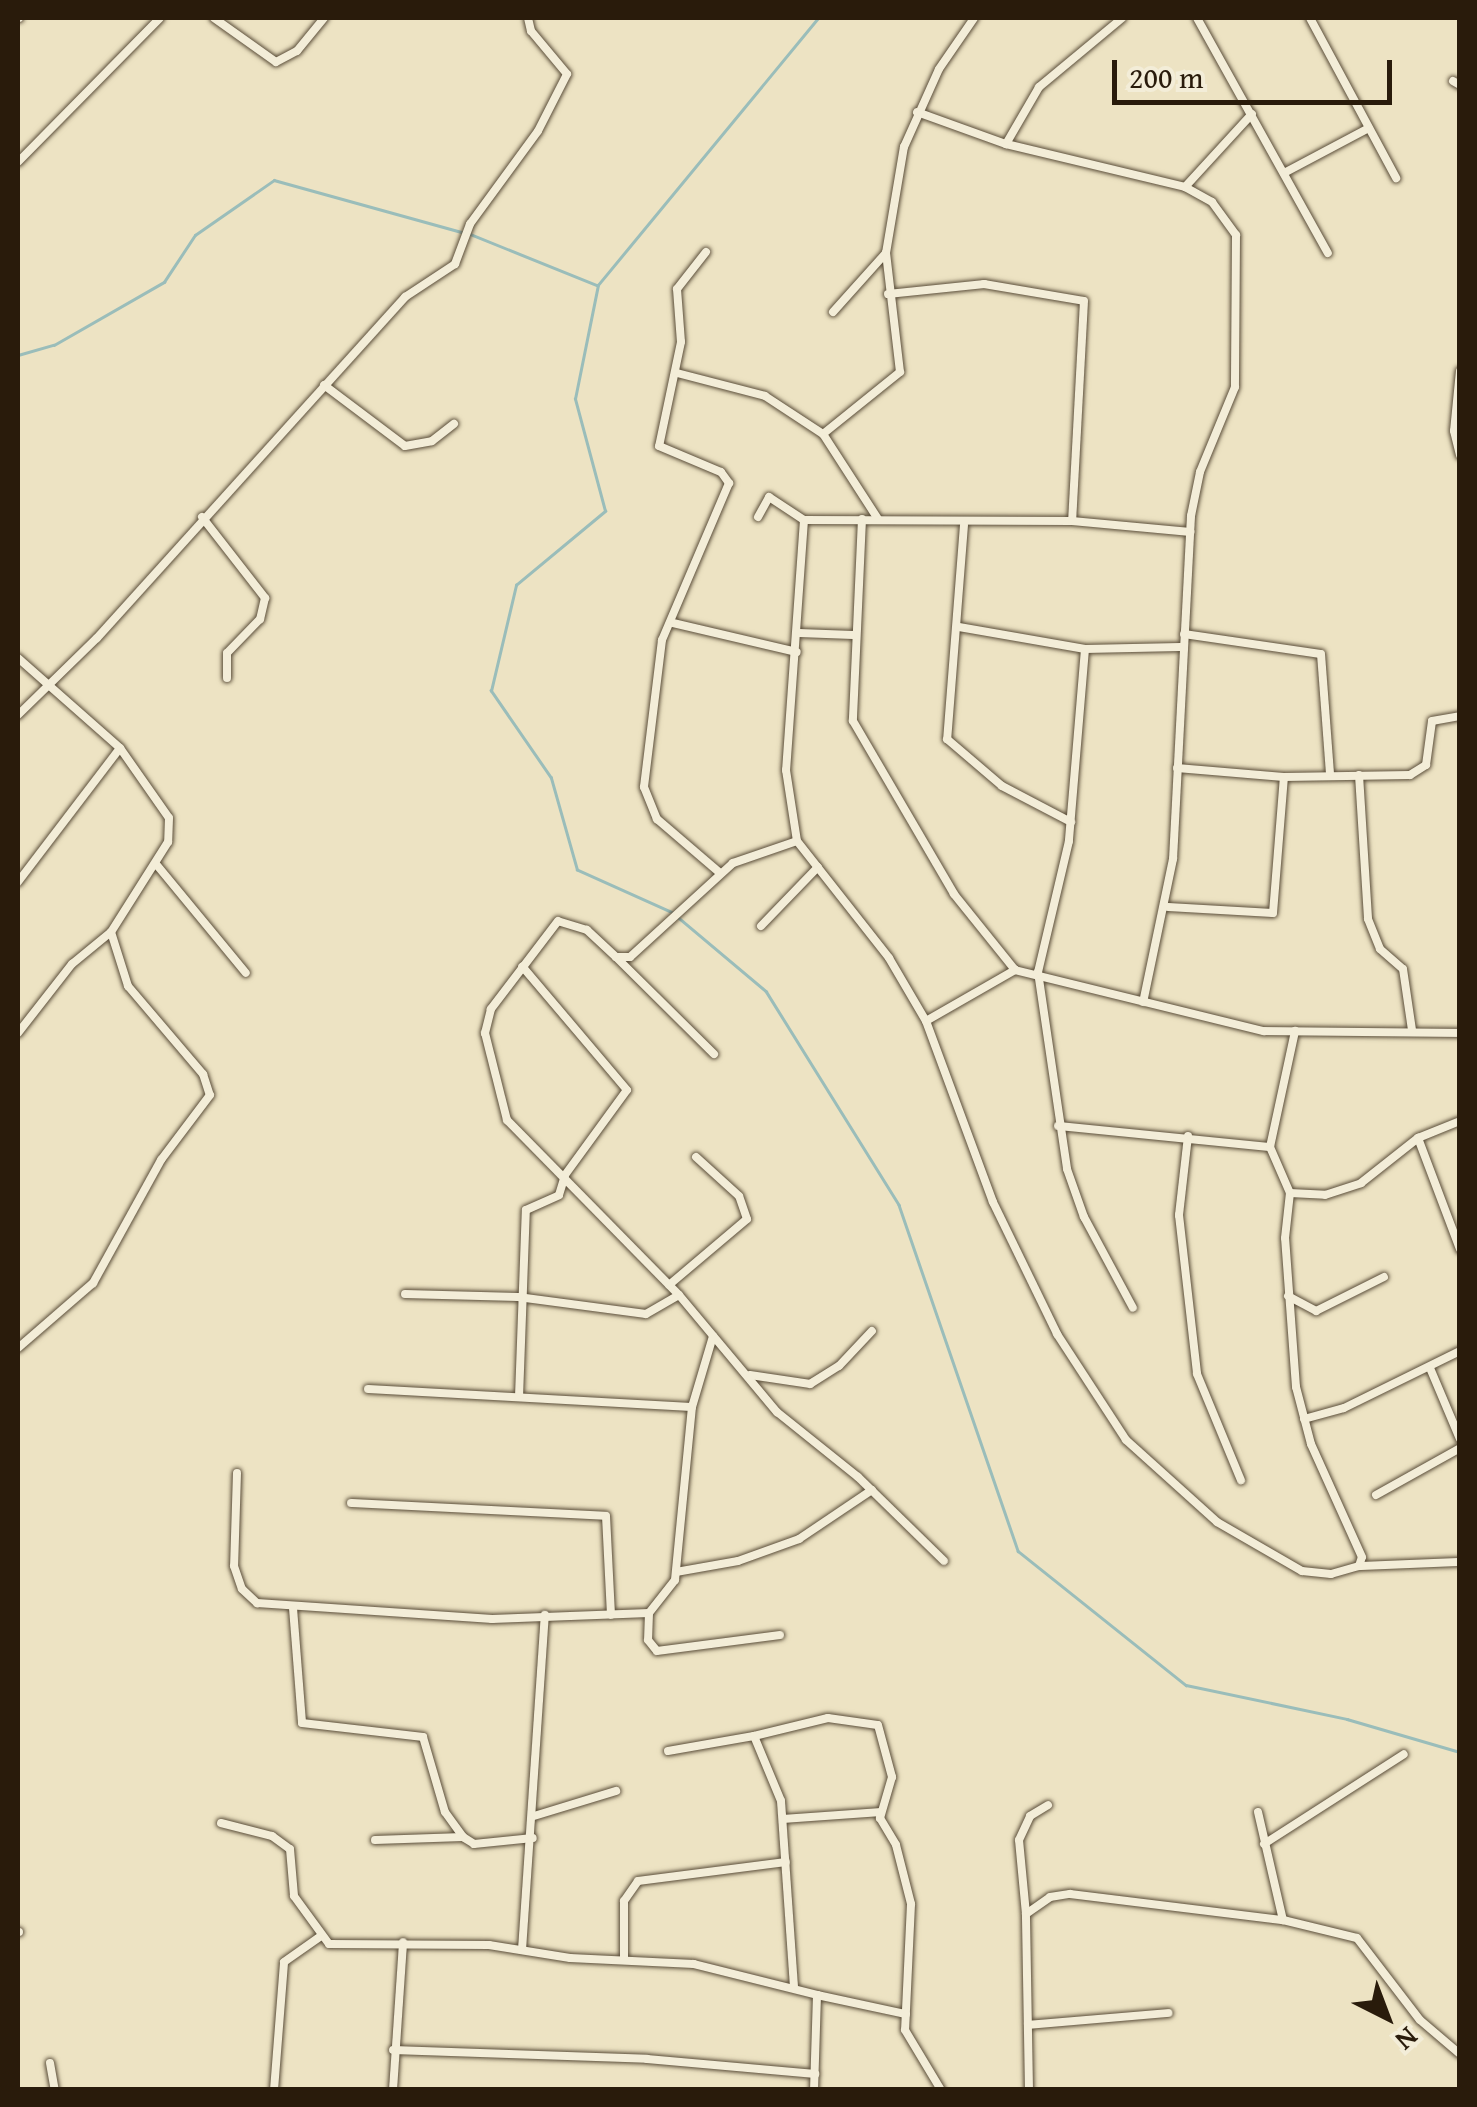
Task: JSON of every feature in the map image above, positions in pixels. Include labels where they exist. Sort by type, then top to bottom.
[{"type":"street","points":[[18,162],[160,18]]},
{"type":"street","points":[[214,18],[276,62],[296,51],[324,18]]},
{"type":"street","points":[[18,715],[43,685],[97,638],[202,517],[405,297],[455,264],[470,224],[556,104],[566,66],[531,31],[528,18]]},
{"type":"street","points":[[823,434],[900,372],[886,253],[904,147],[917,112],[974,18]]},
{"type":"street","points":[[1006,144],[1039,86],[1122,18]]},
{"type":"street","points":[[1197,18],[1328,254]]},
{"type":"street","points":[[1310,18],[1396,178]]},
{"type":"street","points":[[917,112],[1006,144],[1184,187],[1212,202],[1230,222],[1240,282],[1235,388],[1200,472],[1190,532],[1168,907],[1144,1002]]},
{"type":"street","points":[[1184,187],[1252,114]]},
{"type":"street","points":[[1284,172],[1369,128]]},
{"type":"street","points":[[706,252],[678,289],[682,322],[677,373],[659,446],[721,472],[729,483],[662,640],[645,794],[666,828],[720,872]]},
{"type":"street","points":[[833,312],[886,253]]},
{"type":"street","points":[[888,294],[984,284],[1084,301],[1072,521]]},
{"type":"street","points":[[1460,371],[1454,431],[1460,456]]},
{"type":"street","points":[[677,373],[765,396],[823,434],[878,519]]},
{"type":"street","points":[[324,384],[405,446],[432,441],[454,424]]},
{"type":"street","points":[[758,517],[769,497],[804,520],[862,518],[964,525],[1072,521],[1190,532]]},
{"type":"street","points":[[202,517],[265,598],[260,619],[227,653],[227,678]]},
{"type":"street","points":[[862,518],[850,705],[857,733],[954,894],[1015,970]]},
{"type":"street","points":[[804,520],[800,634],[786,791],[797,842],[889,958],[926,1021],[1021,1266],[1092,1394],[1126,1440],[1204,1511],[1266,1555],[1302,1571],[1332,1574],[1358,1566],[1460,1562]]},
{"type":"street","points":[[964,525],[960,627],[947,739],[1002,786],[1071,822]]},
{"type":"street","points":[[672,623],[797,652]]},
{"type":"street","points":[[960,627],[1086,648],[1184,647]]},
{"type":"street","points":[[800,634],[853,635]]},
{"type":"street","points":[[1184,634],[1321,654],[1330,774]]},
{"type":"street","points":[[1086,648],[1071,822],[1038,972],[1058,1126],[1084,1217],[1133,1308]]},
{"type":"street","points":[[18,658],[43,685],[120,748],[171,825],[156,864],[111,932],[72,964],[18,1032]]},
{"type":"street","points":[[1177,768],[1284,777],[1420,771],[1432,721],[1460,716]]},
{"type":"street","points":[[18,882],[120,748]]},
{"type":"street","points":[[1359,775],[1368,919],[1380,949],[1403,968],[1412,1030]]},
{"type":"street","points":[[1168,907],[1272,914],[1284,777]]},
{"type":"street","points":[[616,957],[630,957],[720,872],[797,842]]},
{"type":"street","points":[[156,864],[246,973]]},
{"type":"street","points":[[761,926],[818,866]]},
{"type":"street","points":[[714,1054],[616,957],[567,920],[550,929],[522,966],[491,1009],[485,1033],[502,1113],[679,1295],[750,1374],[777,1412],[872,1490],[944,1561]]},
{"type":"street","points":[[18,1348],[93,1283],[122,1223],[210,1095],[204,1074],[128,986],[111,932]]},
{"type":"street","points":[[519,1397],[518,1297],[526,1210],[557,1198],[564,1175],[627,1090],[522,966]]},
{"type":"street","points":[[926,1021],[1015,970],[1038,972],[1079,990],[1253,1029],[1460,1033]]},
{"type":"street","points":[[1296,1031],[1270,1147],[1290,1193],[1288,1296],[1304,1418],[1362,1557],[1358,1566]]},
{"type":"street","points":[[1290,1193],[1325,1195],[1361,1182],[1418,1138],[1460,1121]]},
{"type":"street","points":[[1058,1126],[1270,1147]]},
{"type":"street","points":[[1188,1136],[1179,1214],[1197,1374],[1242,1480]]},
{"type":"street","points":[[1418,1138],[1460,1249]]},
{"type":"street","points":[[669,1285],[747,1219],[739,1196],[696,1157]]},
{"type":"street","points":[[1288,1296],[1316,1311],[1384,1277]]},
{"type":"street","points":[[405,1294],[518,1297],[646,1314],[679,1295]]},
{"type":"street","points":[[750,1374],[810,1384],[840,1366],[872,1331]]},
{"type":"street","points":[[713,1336],[692,1407],[676,1572],[649,1613],[648,1640],[657,1651],[780,1635]]},
{"type":"street","points":[[1304,1418],[1344,1408],[1460,1351]]},
{"type":"street","points":[[1430,1368],[1460,1439]]},
{"type":"street","points":[[368,1389],[692,1407]]},
{"type":"street","points":[[1376,1495],[1460,1448]]},
{"type":"street","points":[[237,1473],[236,1578],[257,1604],[545,1615],[649,1613]]},
{"type":"street","points":[[676,1572],[738,1561],[799,1539],[872,1490]]},
{"type":"street","points":[[351,1503],[606,1516],[611,1615]]},
{"type":"street","points":[[294,1608],[302,1724],[423,1737],[431,1744],[446,1812],[463,1838],[474,1844],[533,1838]]},
{"type":"street","points":[[522,1950],[533,1838],[545,1615]]},
{"type":"street","points":[[668,1751],[828,1718],[874,1721],[892,1777],[881,1812],[911,1904],[906,2014],[916,2058],[941,2090]]},
{"type":"street","points":[[754,1736],[783,1819],[794,1988]]},
{"type":"street","points":[[1264,1844],[1404,1754]]},
{"type":"street","points":[[534,1816],[616,1791]]},
{"type":"street","points":[[1028,2090],[1026,1914],[1020,1840],[1030,1816],[1048,1805]]},
{"type":"street","points":[[783,1819],[881,1812]]},
{"type":"street","points":[[1258,1812],[1284,1920]]},
{"type":"street","points":[[221,1823],[272,1836],[290,1849],[290,1887],[322,1936],[334,1945],[403,1942],[694,1964],[906,2014]]},
{"type":"street","points":[[375,1840],[463,1838]]},
{"type":"street","points":[[624,1960],[624,1902],[638,1880],[786,1862]]},
{"type":"street","points":[[1026,1914],[1036,1903],[1070,1894],[1284,1920],[1357,1938],[1420,2020],[1460,2054]]},
{"type":"street","points":[[274,2090],[284,1962],[322,1936]]},
{"type":"street","points":[[393,2090],[403,1942]]},
{"type":"street","points":[[814,2090],[817,1995]]},
{"type":"street","points":[[1028,2025],[1168,2012]]},
{"type":"street","points":[[393,2050],[648,2058],[816,2074]]},
{"type":"street","points":[[50,2063],[54,2090]]},
{"type":"waterway","points":[[673,913],[577,870],[551,778],[491,691],[516,585],[605,511],[575,399],[598,285],[818,18]]},
{"type":"waterway","points":[[18,355],[54,345],[164,282],[195,235],[274,180],[462,232]]},
{"type":"waterway","points":[[470,234],[597,285]]},
{"type":"waterway","points":[[679,918],[766,991],[899,1205],[1018,1551],[1186,1685],[1347,1719],[1460,1752]]}]
